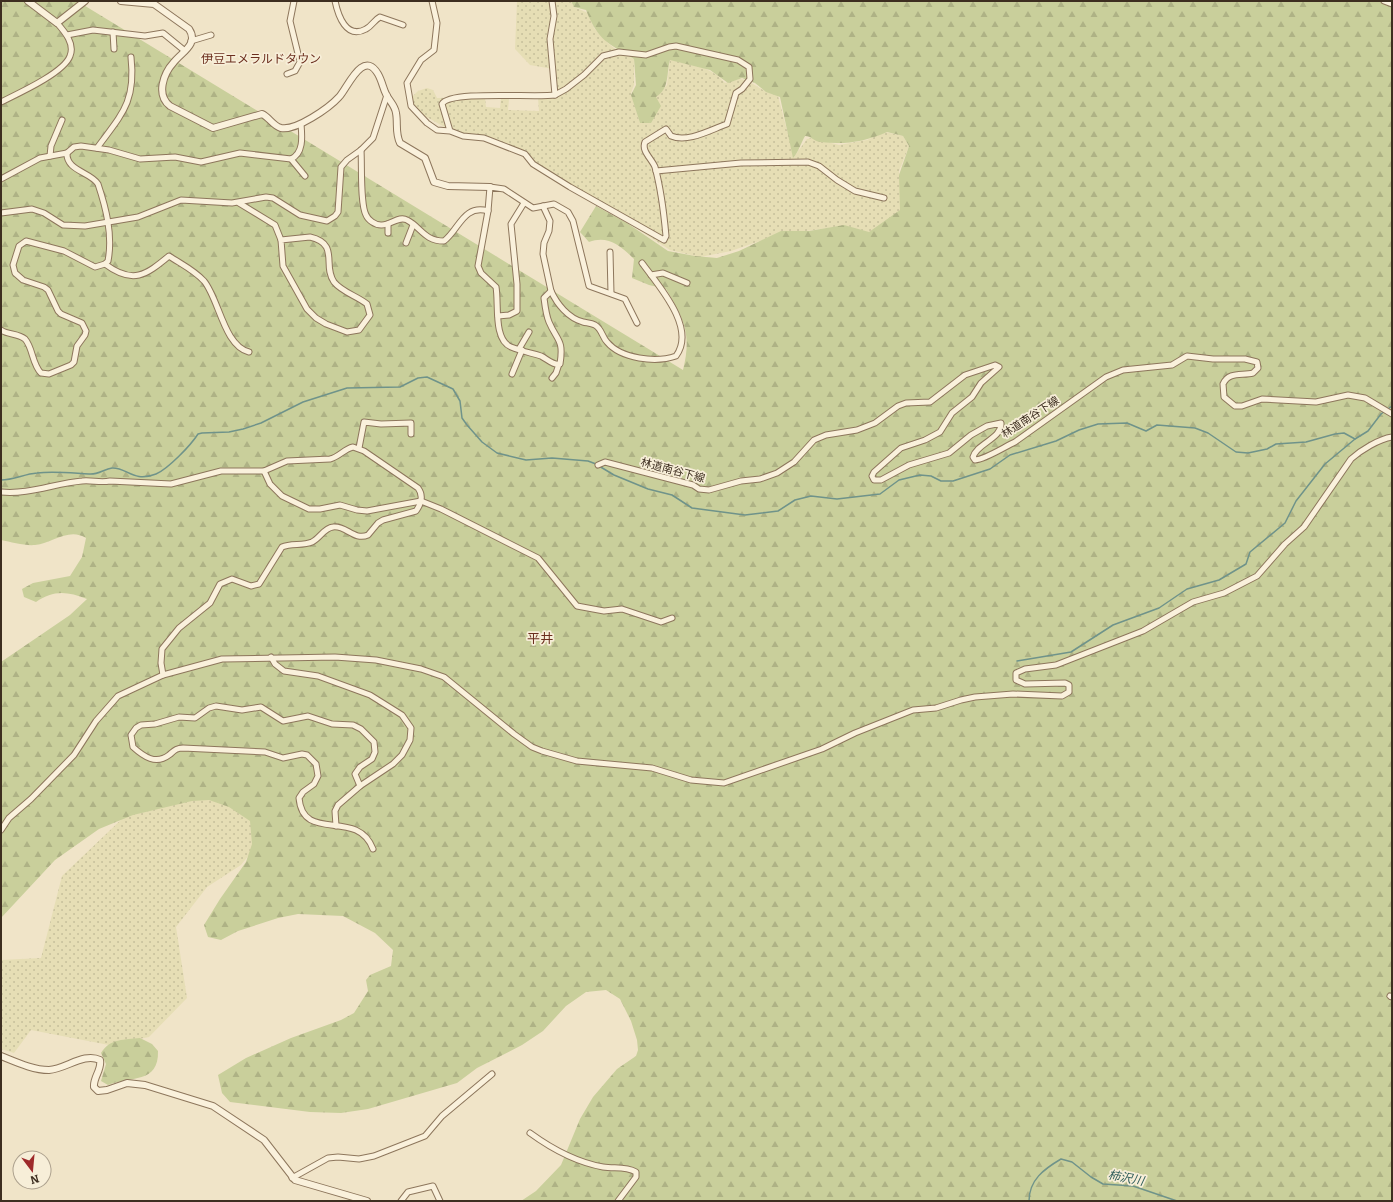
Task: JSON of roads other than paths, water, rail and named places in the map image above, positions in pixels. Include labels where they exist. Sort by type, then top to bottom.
[{"type":"street","points":[[1,102],[41,82],[71,56],[71,49],[67,35],[58,23],[28,1]]},
{"type":"street","points":[[58,23],[85,1]]},
{"type":"street","points":[[121,1],[149,3],[158,6],[189,29],[192,35],[191,41],[185,51],[174,61],[164,79],[162,94],[165,103],[213,128],[262,114],[280,128],[301,124],[338,98],[355,72],[364,67],[368,67],[376,71],[386,95],[392,102],[396,113],[397,133],[400,143],[425,158],[434,182],[448,186],[490,187],[504,189],[533,208],[554,204],[568,212],[573,221],[589,286],[625,299],[637,323]]},
{"type":"street","points":[[287,74],[295,71],[300,62],[290,21],[294,1]]},
{"type":"street","points":[[335,1],[340,19],[346,27],[352,30],[362,31],[367,29],[380,17],[403,25]]},
{"type":"street","points":[[432,1],[437,23],[434,50],[419,62],[408,80],[407,88],[411,106],[418,115],[437,130],[450,131],[463,136],[484,138],[525,154],[538,167],[581,194],[664,240],[666,230],[656,171],[645,150],[645,142],[666,129],[671,136],[679,138],[699,135],[727,124],[736,93],[742,89],[750,79],[750,70],[748,66],[730,58],[676,46],[646,55],[614,53],[603,56],[584,75],[566,89],[555,95],[473,96],[448,99],[442,104],[450,131]]},
{"type":"street","points":[[552,1],[554,16],[550,39],[555,95]]},
{"type":"street","points":[[1384,1],[1392,4]]},
{"type":"street","points":[[67,35],[93,30],[145,36],[163,33],[185,51]]},
{"type":"street","points":[[113,32],[114,49]]},
{"type":"street","points":[[191,41],[210,35]]},
{"type":"street","points":[[97,148],[125,110],[129,100],[132,73],[131,57]]},
{"type":"street","points":[[1,213],[25,209],[37,210],[68,226],[85,226],[138,217],[181,200],[239,203],[266,196],[273,198],[300,215],[327,221],[336,216],[338,212],[341,167],[347,160],[362,150],[373,138],[386,95]]},
{"type":"street","points":[[50,156],[51,146],[62,120]]},
{"type":"street","points":[[105,264],[108,257],[108,222],[97,182],[71,165],[67,154],[71,148],[77,146],[97,148],[140,159],[175,157],[201,162],[240,153],[291,159],[299,153],[301,149],[301,124]]},
{"type":"street","points":[[362,150],[365,214],[372,222],[382,226],[402,218],[432,239],[444,241],[459,222],[470,212],[482,209],[488,211]]},
{"type":"street","points":[[1,179],[35,160],[67,154]]},
{"type":"street","points":[[291,159],[305,176]]},
{"type":"street","points":[[656,171],[741,163],[808,162],[819,166],[837,180],[855,191],[884,198]]},
{"type":"street","points":[[490,187],[488,211],[478,266],[481,273],[496,287],[498,328],[504,341],[512,347],[559,364]]},
{"type":"street","points":[[239,203],[275,225],[281,240],[283,266],[307,309],[316,318],[326,324],[347,332],[359,330],[370,315],[370,309],[365,302],[335,283],[330,273],[330,257],[326,246],[318,239],[310,237],[281,240]]},
{"type":"street","points":[[498,316],[510,316],[517,311],[517,284],[511,224],[524,203]]},
{"type":"street","points":[[543,206],[550,221],[550,231],[544,243],[543,254],[551,291],[566,312],[573,318],[594,324],[608,343],[620,353],[633,357],[671,358],[676,356],[682,345],[680,322],[676,313],[642,263]]},
{"type":"street","points":[[388,224],[388,233]]},
{"type":"street","points":[[406,243],[412,225]]},
{"type":"street","points":[[1,330],[21,336],[26,340],[36,367],[41,374],[50,374],[71,365],[74,362],[79,344],[85,335],[85,326],[82,323],[61,314],[48,290],[44,287],[23,280],[15,273],[13,265],[21,244],[32,242],[64,251],[95,267],[105,264],[118,272],[136,276],[150,272],[169,256],[183,264],[204,281],[210,290],[231,336],[242,349],[249,352]]},
{"type":"street","points":[[610,252],[611,293]]},
{"type":"street","points":[[651,275],[663,273],[687,283]]},
{"type":"street","points":[[551,291],[544,298],[549,323],[560,340],[561,360],[556,373],[552,378]]},
{"type":"street","points":[[512,374],[529,332]]},
{"type":"street","name":"林道南谷下線","points":[[598,465],[605,462],[692,485],[699,489],[718,488],[740,481],[760,480],[777,473],[794,462],[814,440],[826,435],[857,430],[875,423],[898,406],[906,403],[930,402],[965,375],[995,365],[999,367],[996,371],[981,383],[972,397],[952,413],[940,432],[925,440],[901,448],[874,472],[872,476],[874,480],[881,480],[908,465],[949,453],[971,435],[987,426],[1001,423],[998,433],[974,452],[973,457],[975,460],[981,460],[1015,442],[1106,377],[1123,370],[1172,365],[1187,356],[1214,359],[1245,359],[1257,362],[1258,368],[1253,373],[1230,376],[1223,384],[1224,397],[1235,406],[1242,406],[1262,400],[1316,402],[1348,394],[1358,396],[1388,412]]},
{"type":"street","points":[[359,448],[364,422],[381,424],[411,423],[411,434]]},
{"type":"street","points":[[1,830],[9,818],[74,755],[96,721],[118,696],[163,674],[222,659],[271,657],[360,658],[432,672],[444,677],[514,734],[532,747],[542,751],[577,761],[652,768],[691,780],[724,783],[822,749],[855,733],[913,710],[936,708],[961,700],[990,696],[1013,694],[1067,695],[1070,689],[1065,683],[1024,684],[1016,680],[1016,673],[1025,669],[1056,665],[1143,631],[1196,600],[1224,592],[1257,576],[1285,544],[1308,522],[1351,459],[1358,452],[1384,439],[1392,437]]},
{"type":"street","points":[[1,492],[14,492],[82,481],[102,483],[110,481],[171,484],[221,470],[264,471],[287,461],[330,459],[349,448],[359,448],[415,485],[420,491],[421,501],[416,511],[383,520],[378,523],[368,535],[363,537],[354,536],[334,527],[326,530],[310,543],[293,544],[282,547],[273,559],[264,580],[256,586],[251,586],[232,579],[220,584],[210,603],[179,628],[162,649],[160,658],[163,674]]},
{"type":"street","points":[[264,471],[270,484],[282,496],[309,509],[320,509],[340,505],[357,510],[368,511],[421,501],[534,555],[543,562],[577,606],[604,612],[622,609],[662,622],[672,618]]},
{"type":"street","points":[[271,657],[274,664],[284,671],[318,676],[364,692],[393,708],[406,719],[412,734],[404,752],[393,764],[360,786],[346,797],[336,808],[336,826]]},
{"type":"street","points":[[360,786],[355,774],[360,767],[372,760],[375,752],[375,746],[361,729],[353,725],[332,724],[308,716],[282,721],[261,707],[242,710],[220,705],[209,708],[195,718],[179,717],[155,724],[141,725],[136,728],[131,735],[133,747],[154,760],[164,759],[175,749],[182,748],[265,752],[283,758],[302,754],[307,755],[316,764],[318,776],[314,784],[299,798],[301,809],[310,821],[315,823],[347,827],[362,833],[370,842],[372,849]]},
{"type":"street","points":[[1,1056],[43,1070],[55,1069],[85,1059],[96,1058],[100,1060],[101,1064],[93,1081],[94,1087],[98,1091],[107,1090],[127,1083],[145,1084],[213,1106],[264,1140],[292,1178],[367,1201]]},
{"type":"street","points":[[292,1178],[328,1158],[338,1157],[359,1159],[374,1156],[425,1136],[442,1116],[492,1074]]},
{"type":"street","points":[[530,1133],[566,1156],[594,1165],[630,1169],[636,1172],[636,1177],[618,1201]]},
{"type":"street","points":[[401,1201],[408,1192],[433,1186],[440,1201]]},
{"type":"waterway","points":[[1,480],[43,472],[92,474],[112,468],[117,468],[136,476],[148,476],[156,474],[173,462],[198,434],[229,432],[243,429],[261,423],[303,402],[347,388],[400,387],[418,378],[427,377],[453,389],[460,401],[462,418],[482,442],[497,453],[526,460],[552,458],[588,461],[596,464]]},
{"type":"waterway","points":[[1017,661],[1071,652],[1113,625],[1159,608],[1187,589],[1219,580],[1246,564],[1250,552],[1285,523],[1296,501],[1325,464],[1355,439],[1368,431],[1381,414],[1392,406]]},
{"type":"waterway","points":[[599,466],[614,475],[648,489],[672,495],[692,508],[745,515],[778,511],[795,500],[811,496],[837,499],[880,494],[899,480],[920,475],[931,476],[941,481],[953,481],[990,469],[1010,455],[1056,441],[1079,430],[1098,424],[1127,423],[1146,431],[1157,425],[1195,428],[1208,433],[1236,452],[1248,453],[1267,449],[1276,444],[1306,442],[1335,434],[1344,433],[1355,439]]},
{"type":"waterway","name":"柿沢川","points":[[1029,1201],[1035,1181],[1043,1171],[1061,1159],[1072,1162],[1091,1177],[1103,1184],[1133,1186],[1177,1201]]},
{"type":"district","name":"伊豆エメラルドタウン","points":[[261,59]]},
{"type":"district","name":"平井","points":[[540,638]]}]
